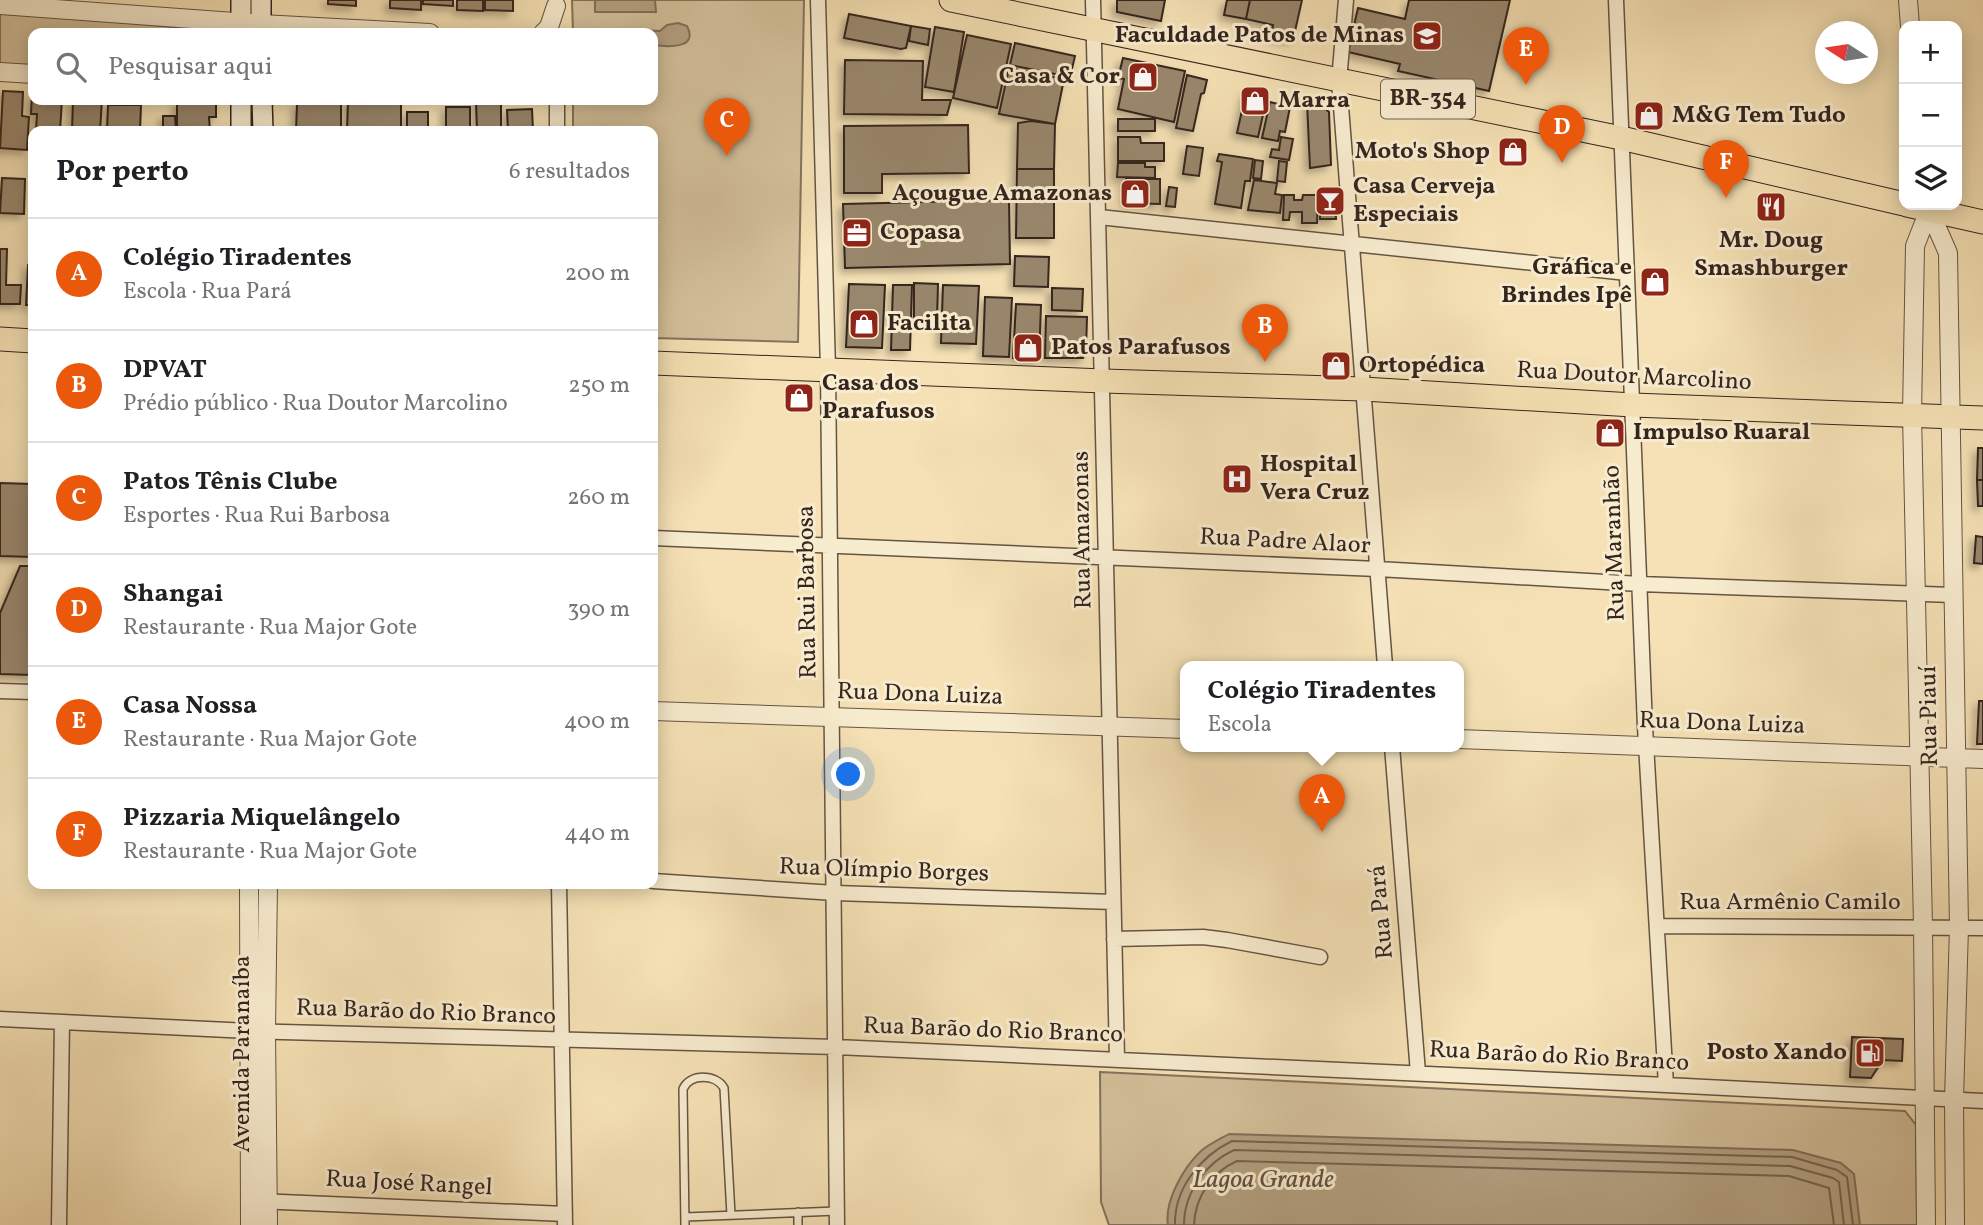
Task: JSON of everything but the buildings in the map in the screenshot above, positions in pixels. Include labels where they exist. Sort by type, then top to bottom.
[{"type":"main road","points":[[241,0],[251,28]]},
{"type":"main road","points":[[251,28],[261,0]]},
{"type":"main road","name":"BR-354","points":[[951,0],[1621,138],[1899,202]]},
{"type":"main road","points":[[241,105],[242,126]]},
{"type":"main road","points":[[262,105],[263,126]]},
{"type":"main road","name":"BR-354","points":[[1934,210],[1983,222]]},
{"type":"main road","points":[[0,339],[28,341]]},
{"type":"main road","name":"Rua Doutor Marcolino","points":[[658,363],[1363,389],[1633,405],[1983,418]]},
{"type":"street","name":"Rua Rui Barbosa","points":[[818,0],[828,370],[837,1218]]},
{"type":"street","name":"Rua Amazonas","points":[[1093,0],[1104,381],[1108,726],[1117,1059]]},
{"type":"street","points":[[1346,0],[1339,80],[1385,661]]},
{"type":"street","name":"Rua Maranhão","points":[[1616,0],[1646,746],[1666,1084]]},
{"type":"street","points":[[1908,0],[1910,21]]},
{"type":"street","points":[[548,28],[556,3]]},
{"type":"street","points":[[556,3],[556,28]]},
{"type":"street","points":[[0,5],[251,28]]},
{"type":"street","points":[[0,72],[28,74]]},
{"type":"street","points":[[556,126],[557,105]]},
{"type":"street","name":"Rua Piauí","points":[[1917,210],[1912,414],[1926,1098],[1926,1225]]},
{"type":"street","name":"Rua Piauí","points":[[1920,210],[1948,253],[1959,926],[1954,1100],[1955,1225]]},
{"type":"street","points":[[1100,217],[1352,246],[1627,273]]},
{"type":"street","name":"Rua Padre Alaor","points":[[658,538],[1952,596]]},
{"type":"street","points":[[0,691],[28,692]]},
{"type":"street","name":"Rua Dona Luiza","points":[[658,711],[1180,729]]},
{"type":"street","name":"Rua Dona Luiza","points":[[1464,739],[1983,759]]},
{"type":"street","name":"Rua Pará","points":[[1392,752],[1418,1073]]},
{"type":"street","name":"Rua Olímpio Borges","points":[[658,881],[835,892],[1113,902]]},
{"type":"street","name":"Avenida Paranaíba","points":[[249,889],[257,1031],[258,1201],[250,1225]]},
{"type":"street","name":"Avenida Paranaíba","points":[[257,1031],[268,889]]},
{"type":"street","points":[[559,889],[565,1220]]},
{"type":"street","name":"Rua Armênio Camilo","points":[[1657,926],[1959,926]]},
{"type":"street","points":[[1959,926],[1983,928]]},
{"type":"street","points":[[1114,940],[1203,937],[1320,957]]},
{"type":"street","name":"Rua Barão do Rio Branco","points":[[0,1018],[257,1031],[836,1047],[1983,1101]]},
{"type":"street","points":[[59,1225],[62,1022]]},
{"type":"street","name":"Avenida Paranaíba","points":[[258,1201],[268,1225]]},
{"type":"street","name":"Rua José Rangel","points":[[258,1201],[565,1220]]},
{"type":"lane","points":[[732,1215],[724,1088],[720,1081],[712,1077],[693,1079],[685,1083],[683,1089],[685,1221],[732,1215],[798,1212],[837,1218]]},
{"type":"lane","points":[[798,1212],[798,1225]]},
{"type":"shaded area","points":[[572,0],[804,0],[798,342],[658,338],[658,126],[573,126],[573,105],[658,105],[658,28],[573,28]]},
{"type":"shaded area","points":[[0,8],[182,28],[28,28],[28,69],[0,69]]},
{"type":"shaded area","points":[[1100,1072],[1905,1111],[1916,1125],[1917,1225],[1109,1225],[1101,1202]]},
{"type":"water","points":[[595,0],[655,0],[656,12],[595,12]]},
{"type":"water","points":[[678,23],[687,26],[689,39],[680,45],[658,45],[658,31],[667,25]]},
{"type":"water","name":"Lagoa Grande","points":[[1229,1134],[1793,1150],[1841,1163],[1854,1174],[1860,1225],[1168,1225],[1172,1195],[1188,1166],[1204,1148]]},
{"type":"place","name":"Faculdade Patos de Minas","points":[[1427,36]]},
{"type":"place","name":"Casa & Cor","points":[[1143,77]]},
{"type":"place","name":"Casa Nossa","points":[[1526,85]]},
{"type":"place","name":"Marra","points":[[1255,101]]},
{"type":"place","name":"M&G Tem Tudo","points":[[1649,116]]},
{"type":"place","name":"Moto's Shop","points":[[1513,152]]},
{"type":"place","name":"Patos Tênis Clube","points":[[727,156]]},
{"type":"place","name":"Shangai","points":[[1562,163]]},
{"type":"place","name":"Açougue Amazonas","points":[[1135,194]]},
{"type":"place","name":"Pizzaria Miquelângelo","points":[[1726,198]]},
{"type":"place","name":"Casa Cerveja Especiais","points":[[1330,201]]},
{"type":"place","name":"Mr. Doug Smashburger","points":[[1771,207]]},
{"type":"place","name":"Copasa","points":[[857,233]]},
{"type":"place","name":"Gráfica e Brindes Ipê","points":[[1655,282]]},
{"type":"place","name":"Facilita","points":[[864,324]]},
{"type":"place","name":"Patos Parafusos","points":[[1028,348]]},
{"type":"place","name":"DPVAT","points":[[1265,362]]},
{"type":"place","name":"Ortopédica","points":[[1336,366]]},
{"type":"place","name":"Casa dos Parafusos","points":[[799,398]]},
{"type":"place","name":"Impulso Ruaral","points":[[1610,433]]},
{"type":"place","name":"Hospital Vera Cruz","points":[[1237,479]]},
{"type":"place","name":"Colégio Tiradentes","points":[[1322,832]]},
{"type":"place","name":"Posto Xando","points":[[1870,1053]]}]
